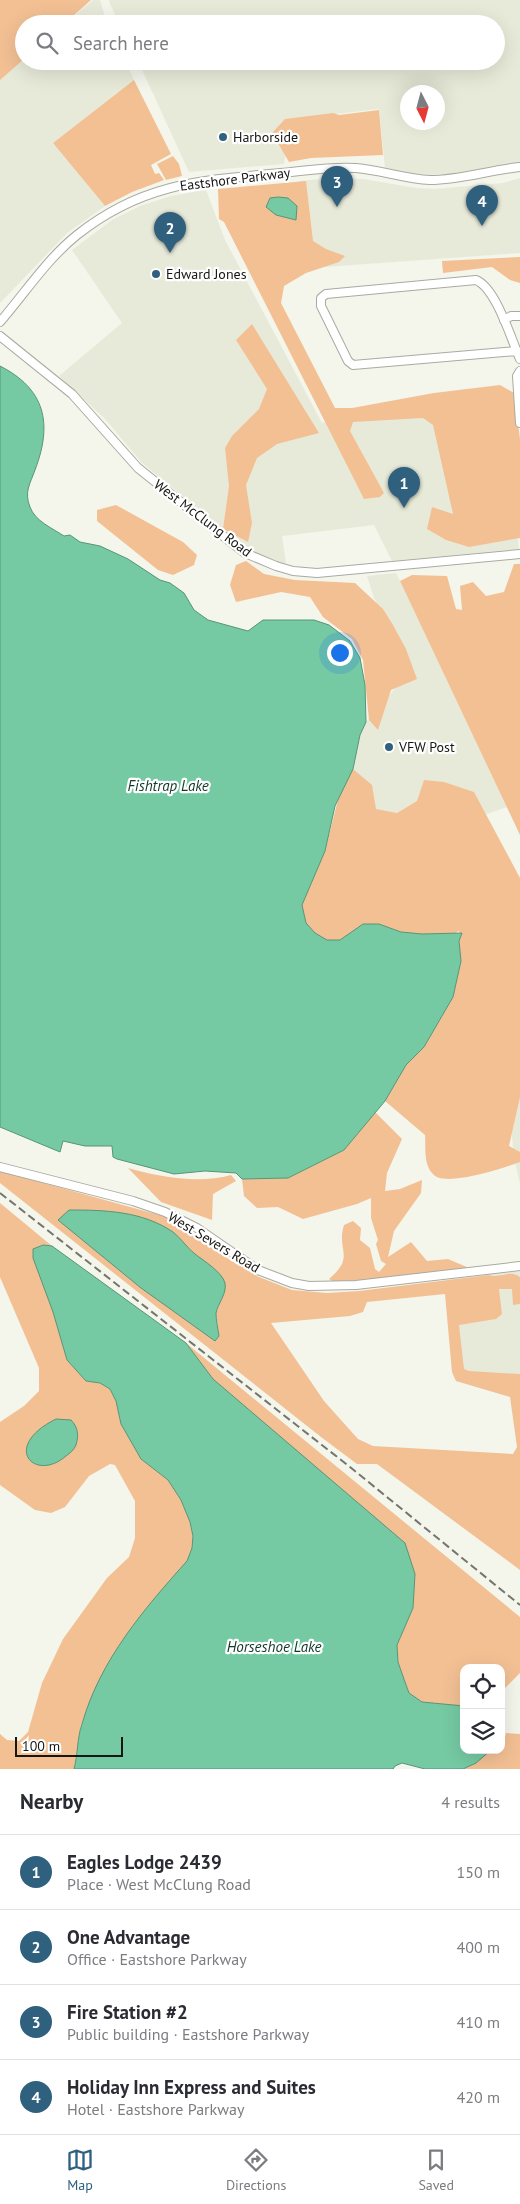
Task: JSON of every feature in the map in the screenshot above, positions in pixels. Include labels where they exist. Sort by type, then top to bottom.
[{"type":"street","name":"Eastshore Parkway","points":[[0,322],[53,257],[77,235],[128,202],[160,190],[193,182],[342,167],[367,169],[431,180],[457,178],[520,167]]},
{"type":"street","points":[[516,350],[353,365],[348,361],[320,302],[321,298],[326,294],[476,280],[482,282],[488,289],[520,358]]},
{"type":"street","points":[[504,320],[511,316],[520,316]]},
{"type":"street","name":"West McClung Road","points":[[0,336],[72,394],[145,474],[232,543],[259,559],[293,571],[317,573],[520,554]]},
{"type":"street","points":[[520,371],[517,376],[520,421]]},
{"type":"street","name":"West Severs Road","points":[[0,1167],[133,1201],[165,1212],[197,1228],[258,1270],[292,1283],[323,1287],[356,1285],[520,1266]]},
{"type":"shaded area","points":[[0,0],[91,0],[74,15],[15,15],[15,67],[0,80]]},
{"type":"shaded area","points":[[93,0],[100,0],[104,15],[76,15]]},
{"type":"shaded area","points":[[520,0],[520,163],[458,173],[430,175],[385,168],[379,109],[293,119],[284,164],[189,172],[142,70],[505,70],[505,15],[115,15],[109,1]]},
{"type":"shaded area","points":[[15,66],[15,70],[129,70],[134,80],[53,143],[105,206],[67,233],[0,303],[0,78]]},
{"type":"shaded area","points":[[134,80],[171,154],[151,165],[155,174],[159,173],[164,180],[132,192],[105,206],[53,143]]},
{"type":"shaded area","points":[[379,110],[383,155],[311,158],[289,162],[272,133],[285,119]]},
{"type":"shaded area","points":[[173,156],[179,164],[182,176],[166,180],[157,164]]},
{"type":"shaded area","points":[[334,178],[363,179],[416,188],[434,189],[503,183],[520,178],[520,253],[310,268],[299,181]]},
{"type":"shaded area","points":[[306,181],[313,241],[326,249],[345,256],[339,262],[306,273],[284,286],[281,303],[335,408],[352,408],[434,393],[500,385],[514,393],[520,439],[520,538],[469,547],[446,540],[427,529],[432,507],[453,514],[433,425],[423,418],[353,422],[350,431],[384,493],[380,497],[364,499],[224,222],[219,219],[218,189]]},
{"type":"shaded area","points":[[206,190],[225,240],[322,423],[337,417],[501,403],[519,549],[392,561],[374,525],[282,536],[286,564],[270,560],[246,548],[142,463],[106,420],[59,376],[122,323],[72,250],[112,220],[140,206],[171,196]]},
{"type":"shaded area","points":[[520,257],[520,283],[510,280],[492,267],[443,273],[442,261]]},
{"type":"shaded area","points":[[252,324],[319,433],[277,444],[257,458],[246,485],[252,523],[248,542],[223,529],[229,486],[225,448],[232,436],[259,409],[267,389],[236,340]]},
{"type":"shaded area","points":[[116,505],[183,542],[197,555],[194,565],[173,575],[158,570],[97,521],[97,510]]},
{"type":"shaded area","points":[[246,561],[264,574],[295,580],[355,583],[383,609],[406,649],[417,679],[391,690],[378,730],[369,720],[363,660],[352,639],[323,617],[310,597],[281,592],[236,602],[230,585],[236,565]]},
{"type":"shaded area","points":[[514,564],[520,564],[520,835],[400,581],[412,575],[447,576],[456,609],[462,610],[460,586],[473,582],[486,596],[504,592]]},
{"type":"shaded area","points":[[396,573],[513,805],[412,840],[340,792],[353,769],[360,735],[366,722],[410,671],[374,598],[367,576]]},
{"type":"shaded area","points":[[353,769],[372,785],[376,809],[397,813],[417,801],[424,780],[444,782],[474,792],[520,878],[520,1097],[509,1146],[520,1152],[520,1162],[462,1178],[440,1178],[430,1171],[428,1166],[425,1135],[385,1101],[406,1065],[424,1047],[453,997],[461,961],[459,941],[461,936],[459,931],[453,934],[422,934],[401,932],[379,924],[363,924],[340,940],[327,940],[315,933],[306,923],[302,905],[325,851],[340,792]]},
{"type":"shaded area","points":[[520,1078],[520,1184],[514,1157],[507,1086]]},
{"type":"shaded area","points":[[375,1112],[402,1139],[387,1173],[385,1191],[400,1189],[422,1180],[421,1193],[394,1231],[388,1257],[411,1242],[427,1261],[448,1259],[469,1268],[381,1279],[334,1282],[329,1279],[342,1265],[344,1259],[342,1234],[344,1225],[353,1221],[361,1228],[360,1240],[370,1248],[375,1269],[379,1272],[386,1264],[381,1261],[376,1244],[378,1240],[371,1218],[371,1198],[357,1204],[303,1219],[278,1207],[257,1208],[244,1196],[242,1179],[288,1178],[344,1150]]},
{"type":"shaded area","points":[[128,1168],[153,1174],[193,1179],[219,1178],[231,1175],[236,1181],[213,1194],[212,1220],[161,1202]]},
{"type":"shaded area","points":[[0,1171],[170,1218],[222,1255],[259,1277],[292,1290],[327,1293],[359,1291],[489,1275],[512,1274],[520,1277],[520,1304],[513,1305],[512,1289],[499,1289],[502,1314],[496,1319],[459,1325],[464,1369],[469,1371],[520,1374],[520,1570],[377,1464],[357,1464],[0,1183]],"holes":[[[174,1233],[190,1250],[218,1273],[224,1292],[216,1313],[219,1336]],[[445,1294],[452,1372],[456,1381],[510,1397],[517,1447],[513,1454],[373,1446],[358,1439],[324,1401],[271,1323],[350,1316],[363,1312],[367,1302]]]},
{"type":"shaded area","points":[[0,1203],[52,1246],[43,1245],[53,1312],[67,1360],[86,1381],[100,1383],[110,1389],[116,1401],[121,1424],[141,1459],[168,1480],[181,1500],[190,1522],[193,1536],[192,1548],[187,1561],[102,1674],[81,1725],[74,1769],[0,1769],[0,1734],[7,1740],[19,1741],[28,1732],[42,1683],[63,1639],[107,1578],[129,1557],[135,1538],[135,1501],[115,1465],[110,1464],[89,1476],[65,1507],[51,1513],[35,1510],[0,1485],[0,1422],[24,1406],[39,1391],[39,1368],[0,1277]]},
{"type":"shaded area","points":[[520,1271],[520,1397],[456,1381],[452,1372],[445,1280]]},
{"type":"shaded area","points":[[186,1343],[520,1617],[520,1673],[505,1688],[505,1664],[460,1664],[460,1706],[422,1702],[409,1693],[398,1662],[397,1645],[413,1608],[415,1574],[213,1379]]},
{"type":"shaded area","points":[[506,1733],[520,1734],[520,1769],[463,1769],[486,1754],[505,1754]]},
{"type":"water","points":[[270,198],[288,198],[297,206],[296,220],[276,215],[266,207]]},
{"type":"water","name":"Fishtrap Lake","points":[[0,366],[27,385],[36,397],[41,409],[44,423],[41,453],[28,488],[28,502],[32,512],[40,520],[64,536],[70,535],[80,542],[100,546],[128,559],[160,580],[170,583],[184,593],[194,610],[208,620],[248,631],[263,620],[314,620],[329,625],[350,641],[360,658],[365,685],[366,722],[360,735],[353,769],[335,806],[325,851],[302,905],[306,923],[315,933],[327,940],[340,940],[363,924],[379,924],[401,932],[422,934],[462,933],[459,941],[461,961],[453,997],[424,1047],[406,1065],[385,1101],[344,1150],[288,1178],[242,1179],[236,1173],[205,1171],[174,1174],[117,1159],[113,1157],[112,1146],[85,1146],[63,1141],[60,1152],[0,1127]]},
{"type":"water","points":[[69,1210],[110,1211],[149,1220],[173,1232],[192,1252],[217,1271],[225,1283],[225,1287],[224,1295],[216,1313],[219,1336],[215,1341],[141,1288],[58,1220]]},
{"type":"water","name":"Horseshoe Lake","points":[[43,1245],[52,1246],[186,1343],[213,1379],[405,1543],[415,1574],[413,1608],[397,1645],[398,1662],[409,1693],[422,1702],[460,1706],[460,1754],[486,1754],[476,1763],[463,1769],[425,1769],[402,1763],[393,1769],[74,1769],[80,1729],[100,1678],[125,1636],[187,1561],[192,1548],[193,1536],[190,1522],[181,1500],[168,1480],[141,1459],[121,1424],[116,1401],[110,1389],[100,1383],[86,1381],[67,1360],[53,1312],[33,1258],[33,1249]]},
{"type":"water","points":[[56,1419],[71,1420],[78,1435],[75,1447],[69,1454],[54,1463],[43,1466],[34,1464],[28,1458],[26,1450],[30,1440],[39,1430]]},
{"type":"railway","points":[[0,1193],[350,1467],[520,1605]]},
{"type":"place","name":"Harborside","points":[[223,137]]},
{"type":"place","name":"Fire Station #2","points":[[337,207]]},
{"type":"place","name":"Holiday Inn Express and Suites","points":[[482,226]]},
{"type":"place","name":"One Advantage","points":[[170,253]]},
{"type":"place","name":"Edward Jones","points":[[156,274]]},
{"type":"place","name":"Eagles Lodge 2439","points":[[404,508]]},
{"type":"place","name":"VFW Post","points":[[389,747]]}]
